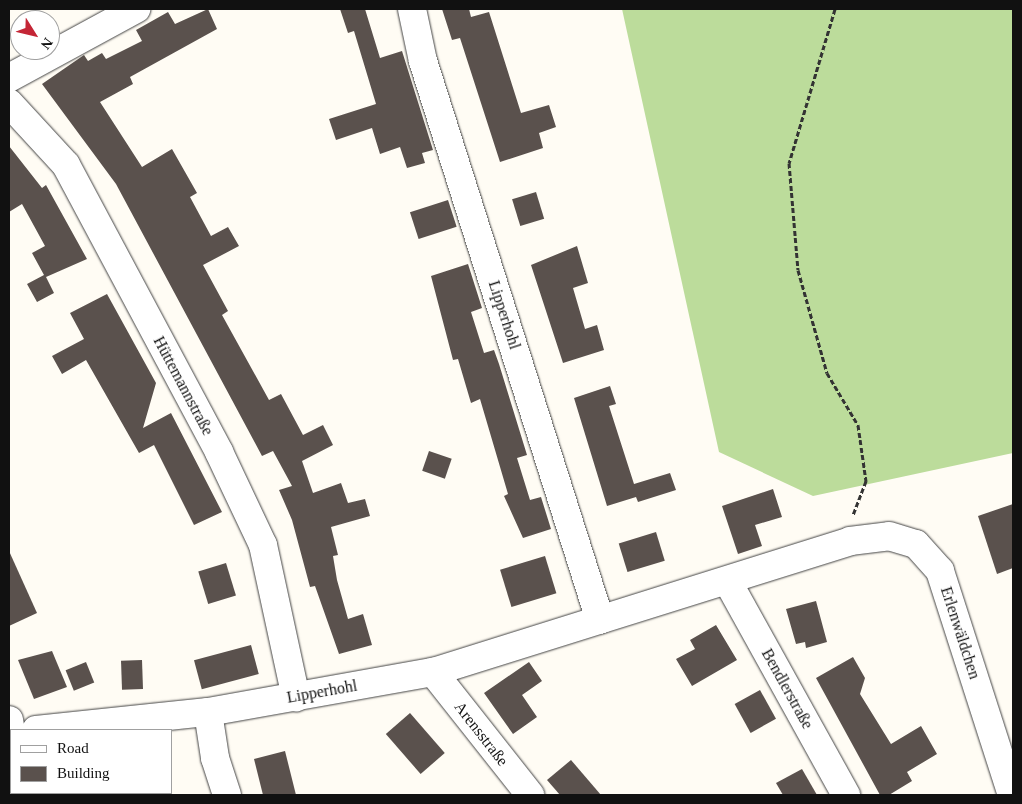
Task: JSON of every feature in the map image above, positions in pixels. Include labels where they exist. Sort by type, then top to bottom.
[{"type":"street","points":[[9,78],[136,9]]},
{"type":"street","name":"Lipperhohl","points":[[412,9],[423,61],[600,620]]},
{"type":"street","name":"Hüttemannstraße","points":[[9,103],[66,166],[223,460],[263,545],[296,697]]},
{"type":"street","name":"Erlenwäldchen","points":[[850,541],[870,537],[902,538],[934,559],[1012,795]]},
{"type":"street","name":"Lipperhohl","points":[[46,729],[208,712],[433,672],[728,582],[850,541]]},
{"type":"street","name":"Bendlerstraße","points":[[728,582],[846,795]]},
{"type":"street","name":"Arensstraße","points":[[433,672],[530,795]]},
{"type":"street","points":[[208,712],[215,758],[227,795]]},
{"type":"street","points":[[9,720],[10,734]]},
{"type":"path","points":[[835,9],[789,163],[798,270],[827,372],[858,425],[866,481],[852,520],[850,541]]},
{"type":"green space","points":[[622,9],[1013,9],[1013,453],[813,496],[719,452]]},
{"type":"building","points":[[208,9],[217,29],[130,77],[133,84],[100,102],[142,167],[172,149],[197,193],[190,197],[211,236],[228,227],[239,246],[203,265],[228,311],[222,315],[269,400],[281,394],[303,435],[323,425],[333,445],[302,461],[313,493],[341,483],[348,503],[365,499],[370,516],[331,527],[338,555],[333,556],[337,580],[348,619],[363,614],[372,645],[339,654],[315,586],[310,587],[292,520],[279,490],[292,486],[273,451],[262,456],[116,184],[42,84],[84,55],[88,61],[102,53],[106,59],[142,41],[136,30],[168,12],[175,24]]},
{"type":"building","points":[[340,9],[365,9],[380,58],[402,51],[433,150],[422,153],[425,163],[407,168],[400,147],[380,154],[372,128],[336,140],[329,119],[376,104],[354,31],[348,33]]},
{"type":"building","points":[[442,9],[469,9],[471,17],[489,12],[521,113],[549,105],[556,127],[539,133],[543,148],[500,162],[460,38],[452,40]]},
{"type":"building","points":[[9,146],[42,188],[46,185],[87,259],[46,277],[54,293],[37,302],[27,284],[44,275],[32,253],[45,246],[22,204],[9,212]]},
{"type":"building","points":[[536,192],[544,219],[520,226],[512,199]]},
{"type":"building","points":[[448,200],[457,227],[419,239],[410,212]]},
{"type":"building","points":[[577,246],[588,283],[573,288],[585,329],[597,325],[604,350],[563,363],[531,265]]},
{"type":"building","points":[[468,264],[482,308],[471,312],[484,353],[494,350],[499,364],[527,455],[517,458],[530,500],[541,497],[551,529],[523,538],[504,496],[508,494],[480,399],[471,403],[458,359],[453,360],[431,276]]},
{"type":"building","points":[[107,294],[156,383],[143,428],[171,413],[222,512],[194,525],[154,445],[139,453],[86,360],[62,374],[52,356],[84,339],[70,313]]},
{"type":"building","points":[[610,386],[616,404],[609,406],[634,484],[670,473],[676,490],[638,502],[636,497],[607,506],[574,398]]},
{"type":"building","points":[[429,451],[452,459],[445,479],[422,471]]},
{"type":"building","points":[[773,489],[782,517],[755,525],[762,546],[738,554],[722,506]]},
{"type":"building","points":[[1013,504],[1013,568],[997,574],[978,516]]},
{"type":"building","points":[[656,532],[665,561],[627,572],[619,543]]},
{"type":"building","points":[[9,551],[37,613],[9,626]]},
{"type":"building","points":[[545,556],[556,593],[511,607],[500,570]]},
{"type":"building","points":[[226,563],[236,596],[208,604],[198,571]]},
{"type":"building","points":[[816,601],[827,642],[806,648],[805,642],[796,644],[786,609]]},
{"type":"building","points":[[716,625],[737,660],[692,686],[676,659],[695,649],[690,640]]},
{"type":"building","points":[[251,645],[259,674],[202,689],[194,660]]},
{"type":"building","points":[[52,651],[67,687],[34,699],[18,660]]},
{"type":"building","points":[[853,657],[865,678],[860,694],[891,744],[921,726],[937,754],[907,772],[912,781],[889,795],[880,795],[816,678]]},
{"type":"building","points":[[142,660],[143,689],[122,690],[121,661]]},
{"type":"building","points":[[86,662],[94,682],[74,691],[66,670]]},
{"type":"building","points":[[529,662],[542,681],[522,695],[537,717],[513,734],[484,693]]},
{"type":"building","points":[[760,690],[776,719],[751,733],[735,704]]},
{"type":"building","points":[[410,713],[445,753],[421,774],[386,734]]},
{"type":"building","points":[[285,751],[296,795],[263,795],[254,759]]},
{"type":"building","points":[[571,760],[601,795],[560,795],[547,780]]},
{"type":"building","points":[[802,769],[817,795],[783,795],[776,783]]}]
